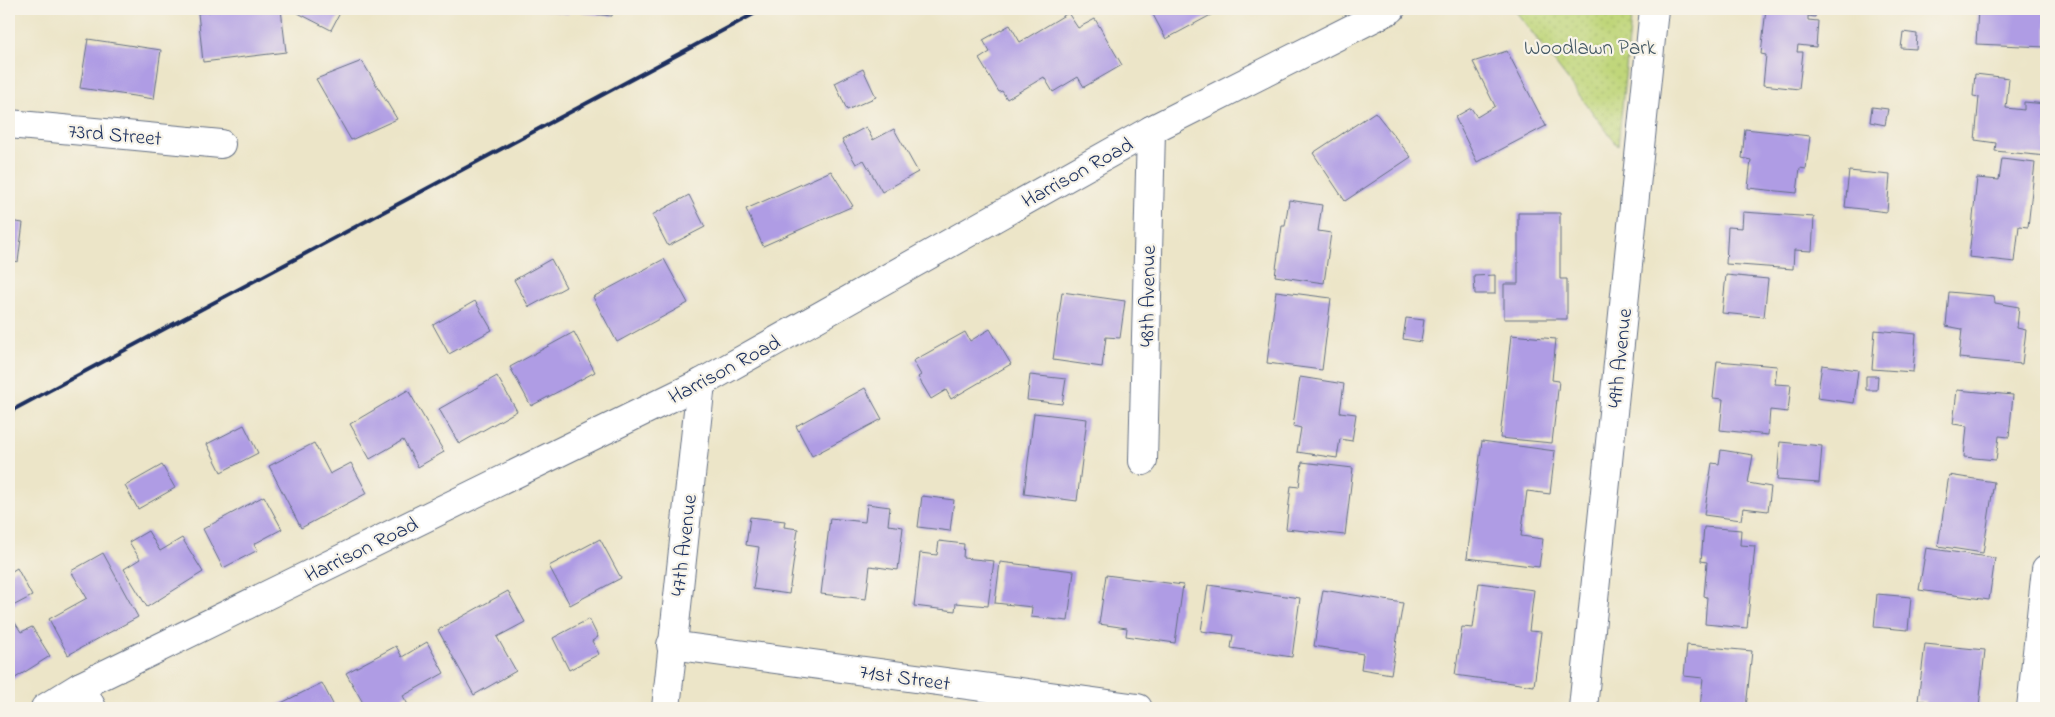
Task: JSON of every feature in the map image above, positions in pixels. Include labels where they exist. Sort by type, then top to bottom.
[{"type":"street","name":"Harrison Road","points":[[45,708],[87,697],[701,383],[1151,130],[1392,9]]},
{"type":"street","name":"49th Avenue","points":[[1583,708],[1654,9]]},
{"type":"street","name":"73rd Street","points":[[9,124],[221,144]]},
{"type":"street","name":"48th Avenue","points":[[1143,461],[1151,130]]},
{"type":"street","name":"47th Avenue","points":[[666,708],[671,645],[701,383]]},
{"type":"street","points":[[2031,708],[2046,569]]},
{"type":"street","name":"71st Street","points":[[671,645],[1138,708]]},
{"type":"green space","name":"Woodlawn Park","points":[[1514,9],[1632,9],[1618,146]]},
{"type":"building","points":[[234,9],[281,9],[286,52],[203,62],[198,13]]},
{"type":"building","points":[[300,9],[342,9],[331,30],[298,13]]},
{"type":"building","points":[[537,9],[569,9],[568,14]]},
{"type":"building","points":[[583,9],[613,9],[612,16],[582,13]]},
{"type":"building","points":[[1150,9],[1222,9],[1166,39]]},
{"type":"building","points":[[1766,9],[1816,9],[1815,17],[1808,16],[1808,20],[1818,21],[1816,47],[1798,45],[1797,52],[1803,52],[1799,89],[1763,85],[1766,55],[1761,54]]},
{"type":"building","points":[[1978,9],[2046,9],[2046,47],[1976,44]]},
{"type":"building","points":[[1068,13],[1078,28],[1095,19],[1122,65],[1084,87],[1078,77],[1053,92],[1044,77],[1007,99],[1002,91],[999,92],[979,59],[990,52],[983,40],[1010,25],[1020,42]]},
{"type":"building","points":[[1903,32],[1917,34],[1916,49],[1901,48]]},
{"type":"building","points":[[88,39],[161,50],[154,99],[80,88]]},
{"type":"building","points":[[1507,51],[1546,126],[1477,162],[1455,117],[1471,108],[1477,117],[1495,106],[1473,62]]},
{"type":"building","points":[[362,61],[397,119],[351,140],[316,79]]},
{"type":"building","points":[[863,69],[876,97],[847,110],[835,83]]},
{"type":"building","points":[[1975,74],[2009,78],[2006,108],[2024,110],[2024,102],[2046,104],[2046,156],[1995,151],[1996,143],[1975,140],[1979,97],[1973,96]]},
{"type":"building","points":[[1872,107],[1888,109],[1885,125],[1870,122]]},
{"type":"building","points":[[1375,112],[1411,157],[1345,201],[1313,153]]},
{"type":"building","points":[[866,127],[873,140],[894,129],[918,172],[882,192],[864,160],[856,164],[842,140]]},
{"type":"building","points":[[1745,129],[1810,136],[1806,169],[1800,168],[1797,193],[1748,188],[1751,160],[1742,158]]},
{"type":"building","points":[[2002,159],[2035,163],[2028,227],[2019,226],[2015,262],[1969,257],[1977,178],[1999,180]]},
{"type":"building","points":[[831,171],[853,206],[763,246],[746,209]]},
{"type":"building","points":[[1849,171],[1890,175],[1887,212],[1845,207]]},
{"type":"building","points":[[689,195],[705,227],[668,246],[652,215]]},
{"type":"building","points":[[1289,200],[1322,205],[1318,231],[1331,233],[1324,283],[1275,276],[1282,226],[1285,226]]},
{"type":"building","points":[[1743,212],[1814,217],[1812,251],[1794,250],[1793,269],[1726,264],[1728,227],[1742,228]]},
{"type":"building","points":[[1518,213],[1560,213],[1560,279],[1567,279],[1567,319],[1504,319],[1504,284],[1518,284]]},
{"type":"building","points":[[9,221],[23,223],[18,262],[9,260]]},
{"type":"building","points":[[551,259],[566,287],[529,307],[514,280]]},
{"type":"building","points":[[664,259],[688,303],[617,342],[593,297]]},
{"type":"building","points":[[1495,275],[1495,294],[1475,294],[1474,276]]},
{"type":"building","points":[[1726,275],[1768,279],[1764,317],[1722,313]]},
{"type":"building","points":[[1276,291],[1331,298],[1322,370],[1267,363]]},
{"type":"building","points":[[1062,292],[1125,301],[1120,338],[1106,337],[1102,367],[1053,360]]},
{"type":"building","points":[[1949,292],[1994,296],[1995,303],[2019,307],[2017,328],[2026,330],[2022,364],[1959,358],[1962,329],[1946,326]]},
{"type":"building","points":[[475,301],[492,330],[449,354],[433,325]]},
{"type":"building","points":[[1406,318],[1424,320],[1421,342],[1403,339]]},
{"type":"building","points":[[990,329],[1011,364],[951,399],[946,390],[931,399],[918,377],[921,375],[913,361],[965,332],[970,341]]},
{"type":"building","points":[[1875,330],[1916,334],[1913,372],[1872,369]]},
{"type":"building","points":[[574,332],[595,372],[531,406],[510,367]]},
{"type":"building","points":[[1511,335],[1556,339],[1552,380],[1559,381],[1552,443],[1500,438]]},
{"type":"building","points":[[1717,361],[1777,366],[1775,384],[1791,385],[1788,412],[1770,410],[1768,435],[1720,430],[1723,399],[1713,398]]},
{"type":"building","points":[[1822,365],[1858,370],[1854,403],[1817,398]]},
{"type":"building","points":[[1030,375],[1066,379],[1062,404],[1027,400]]},
{"type":"building","points":[[497,376],[517,411],[459,444],[439,409]]},
{"type":"building","points":[[1866,376],[1878,376],[1877,390],[1866,390]]},
{"type":"building","points":[[1300,377],[1344,384],[1340,412],[1356,414],[1352,441],[1340,439],[1337,458],[1297,452],[1301,428],[1293,426]]},
{"type":"building","points":[[865,388],[882,419],[812,456],[796,426]]},
{"type":"building","points":[[408,390],[444,452],[418,467],[403,440],[370,459],[350,424]]},
{"type":"building","points":[[1957,390],[2013,395],[2009,437],[1999,436],[1996,460],[1964,457],[1967,426],[1953,424]]},
{"type":"building","points":[[1034,413],[1087,419],[1077,501],[1024,494]]},
{"type":"building","points":[[244,425],[258,453],[221,472],[207,444]]},
{"type":"building","points":[[1482,441],[1555,451],[1550,494],[1527,491],[1521,536],[1543,539],[1539,567],[1467,558]]},
{"type":"building","points":[[1780,442],[1822,446],[1819,483],[1777,480]]},
{"type":"building","points":[[314,443],[330,474],[351,463],[367,493],[301,528],[269,466]]},
{"type":"building","points":[[1721,450],[1753,455],[1748,483],[1771,487],[1768,511],[1743,508],[1741,520],[1704,515],[1712,463],[1719,464]]},
{"type":"building","points":[[1302,462],[1353,468],[1345,535],[1286,529],[1291,486],[1299,487]]},
{"type":"building","points":[[162,465],[175,488],[138,509],[125,486]]},
{"type":"building","points":[[1949,475],[1994,482],[1983,553],[1938,546]]},
{"type":"building","points":[[264,496],[282,529],[254,544],[258,550],[223,568],[203,529]]},
{"type":"building","points":[[922,496],[954,500],[950,531],[918,527]]},
{"type":"building","points":[[867,504],[890,507],[888,525],[903,527],[898,570],[870,566],[866,599],[821,594],[830,518],[865,522]]},
{"type":"building","points":[[750,517],[785,521],[784,527],[798,529],[789,594],[753,589],[759,547],[746,545]]},
{"type":"building","points":[[1704,527],[1741,530],[1740,545],[1755,546],[1747,628],[1705,624],[1707,597],[1704,596],[1707,562],[1701,561]]},
{"type":"building","points":[[148,531],[160,551],[182,538],[203,572],[147,607],[124,569],[140,559],[129,542]]},
{"type":"building","points":[[600,539],[621,578],[570,605],[549,566]]},
{"type":"building","points":[[939,541],[964,544],[963,558],[994,561],[988,606],[956,603],[955,611],[914,606],[920,553],[937,555]]},
{"type":"building","points":[[1926,548],[1995,558],[1989,600],[1919,590]]},
{"type":"building","points":[[103,553],[138,617],[68,655],[49,619],[87,598],[71,571]]},
{"type":"building","points":[[1000,562],[1074,571],[1068,621],[1031,617],[1032,607],[995,603]]},
{"type":"building","points":[[17,568],[32,596],[9,608],[9,573]]},
{"type":"building","points":[[1106,575],[1183,585],[1175,643],[1126,636],[1127,628],[1099,624]]},
{"type":"building","points":[[1479,583],[1534,590],[1529,631],[1541,632],[1534,686],[1455,675],[1462,627],[1473,628]]},
{"type":"building","points":[[1208,585],[1300,598],[1292,657],[1231,648],[1233,635],[1201,631]]},
{"type":"building","points":[[1323,590],[1403,603],[1391,674],[1361,669],[1363,654],[1314,646]]},
{"type":"building","points":[[508,591],[525,622],[497,637],[516,671],[474,695],[438,630]]},
{"type":"building","points":[[1877,594],[1911,597],[1908,630],[1874,627]]},
{"type":"building","points":[[589,619],[598,637],[592,641],[599,654],[569,670],[553,638]]},
{"type":"building","points":[[14,621],[21,632],[32,627],[50,656],[9,682],[9,625]]},
{"type":"building","points":[[427,642],[444,673],[403,696],[410,708],[366,708],[346,673],[396,646],[402,657]]},
{"type":"building","points":[[1925,644],[1985,650],[1979,707],[1924,708],[1925,701],[1918,701]]},
{"type":"building","points":[[1687,645],[1752,651],[1746,708],[1700,708],[1703,678],[1684,676]]},
{"type":"building","points":[[322,683],[335,708],[271,708]]},
{"type":"railway","points":[[9,412],[763,9]]}]
